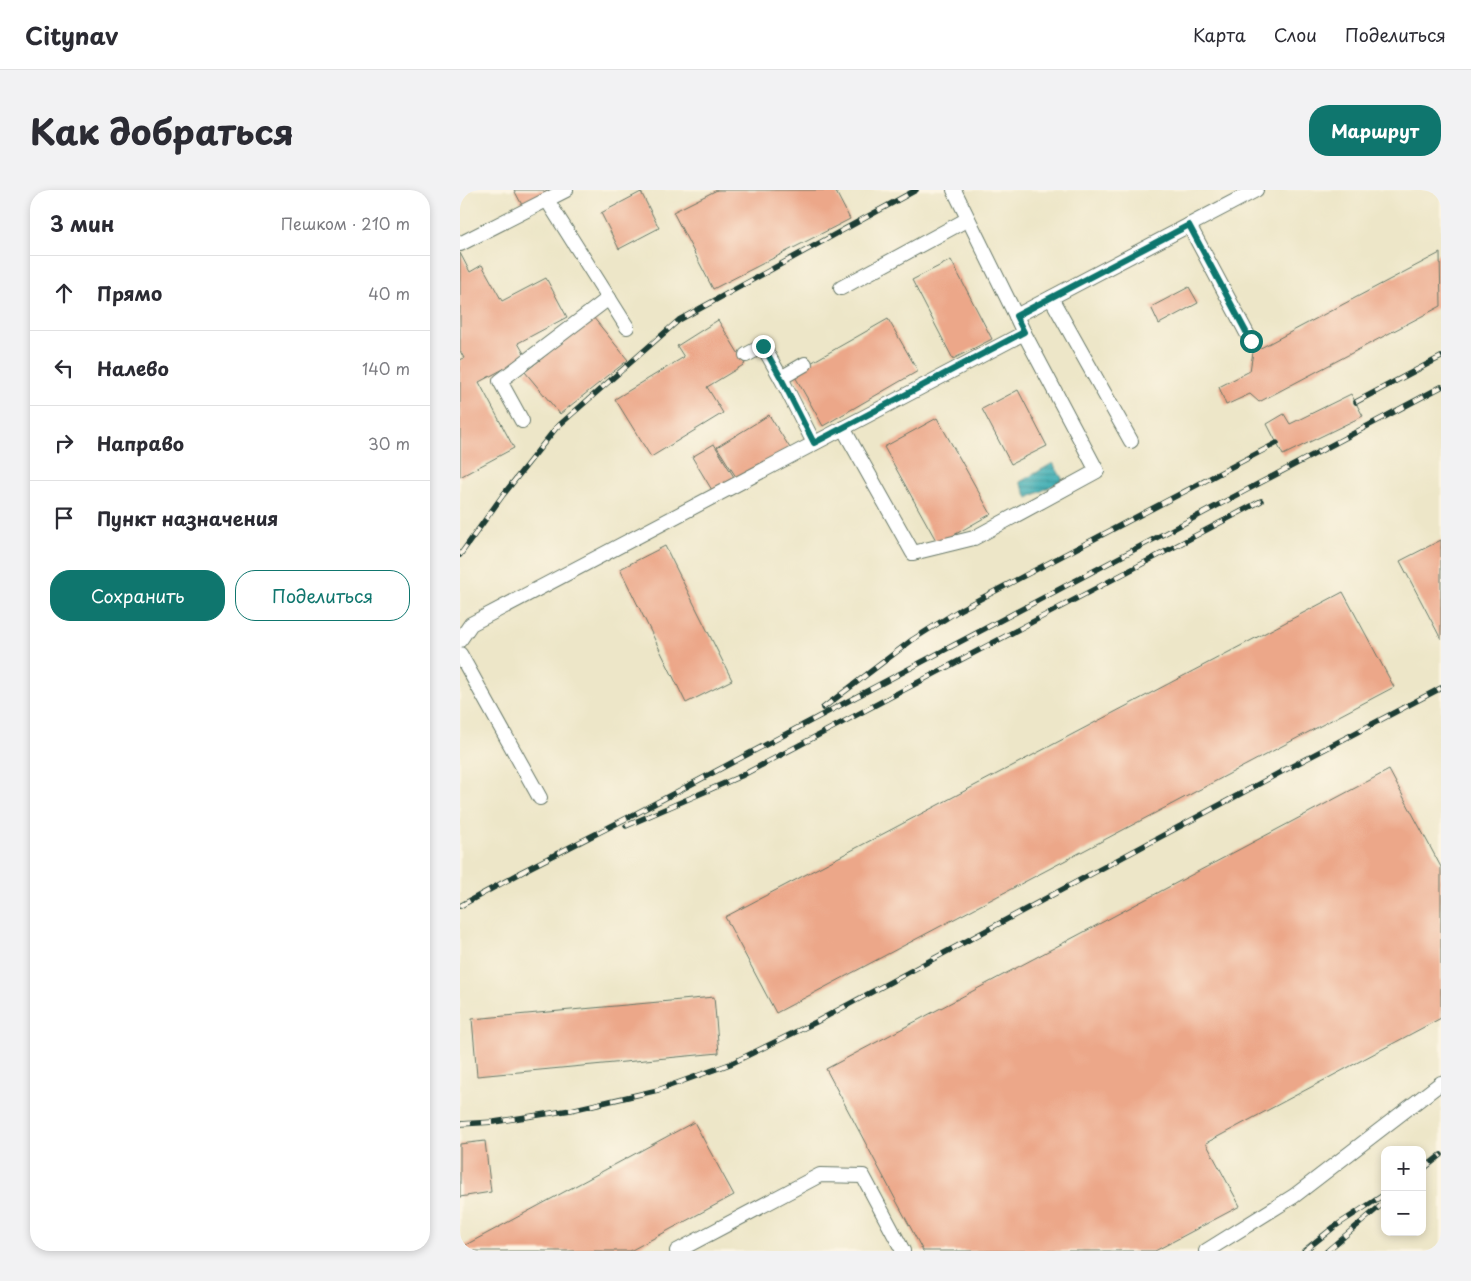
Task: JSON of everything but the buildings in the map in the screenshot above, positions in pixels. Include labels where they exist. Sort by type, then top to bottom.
[{"type":"lane","points":[[460,244],[566,190]]},
{"type":"lane","points":[[843,428],[913,553],[974,538],[1097,470],[1024,332],[954,190]]},
{"type":"lane","points":[[1016,316],[1256,190]]},
{"type":"lane","points":[[547,200],[627,327]]},
{"type":"lane","points":[[841,288],[968,219]]},
{"type":"lane","points":[[1189,225],[1251,341]]},
{"type":"lane","points":[[522,420],[500,381],[609,298]]},
{"type":"lane","points":[[1051,298],[1131,441]]},
{"type":"lane","points":[[460,640],[471,624],[1024,332]]},
{"type":"lane","points":[[746,355],[763,346],[814,443]]},
{"type":"lane","points":[[781,378],[805,364]]},
{"type":"lane","points":[[460,654],[540,798]]},
{"type":"lane","points":[[1206,1251],[1294,1196],[1441,1083]]},
{"type":"lane","points":[[677,1251],[820,1174],[864,1176],[903,1251]]},
{"type":"water","points":[[1053,463],[1063,480],[1028,498],[1020,482]]},
{"type":"railway","points":[[460,555],[503,495],[556,428],[679,320],[916,190]]},
{"type":"railway","points":[[1356,402],[1441,357]]},
{"type":"railway","points":[[519,873],[635,814],[1441,387]]},
{"type":"railway","points":[[823,708],[912,640],[961,609],[1277,443]]},
{"type":"railway","points":[[626,826],[741,776],[1261,501]]},
{"type":"railway","points":[[460,1124],[494,1122],[571,1110],[658,1090],[730,1064],[816,1022],[1441,688]]},
{"type":"railway","points":[[460,906],[526,870]]},
{"type":"railway","points":[[1426,1167],[1441,1155]]},
{"type":"railway","points":[[1304,1251],[1334,1227],[1381,1197]]},
{"type":"railway","points":[[1327,1251],[1381,1205]]},
{"type":"route","points":[[763,346],[814,443],[1024,332],[1016,316],[1189,225],[1251,341]]}]
